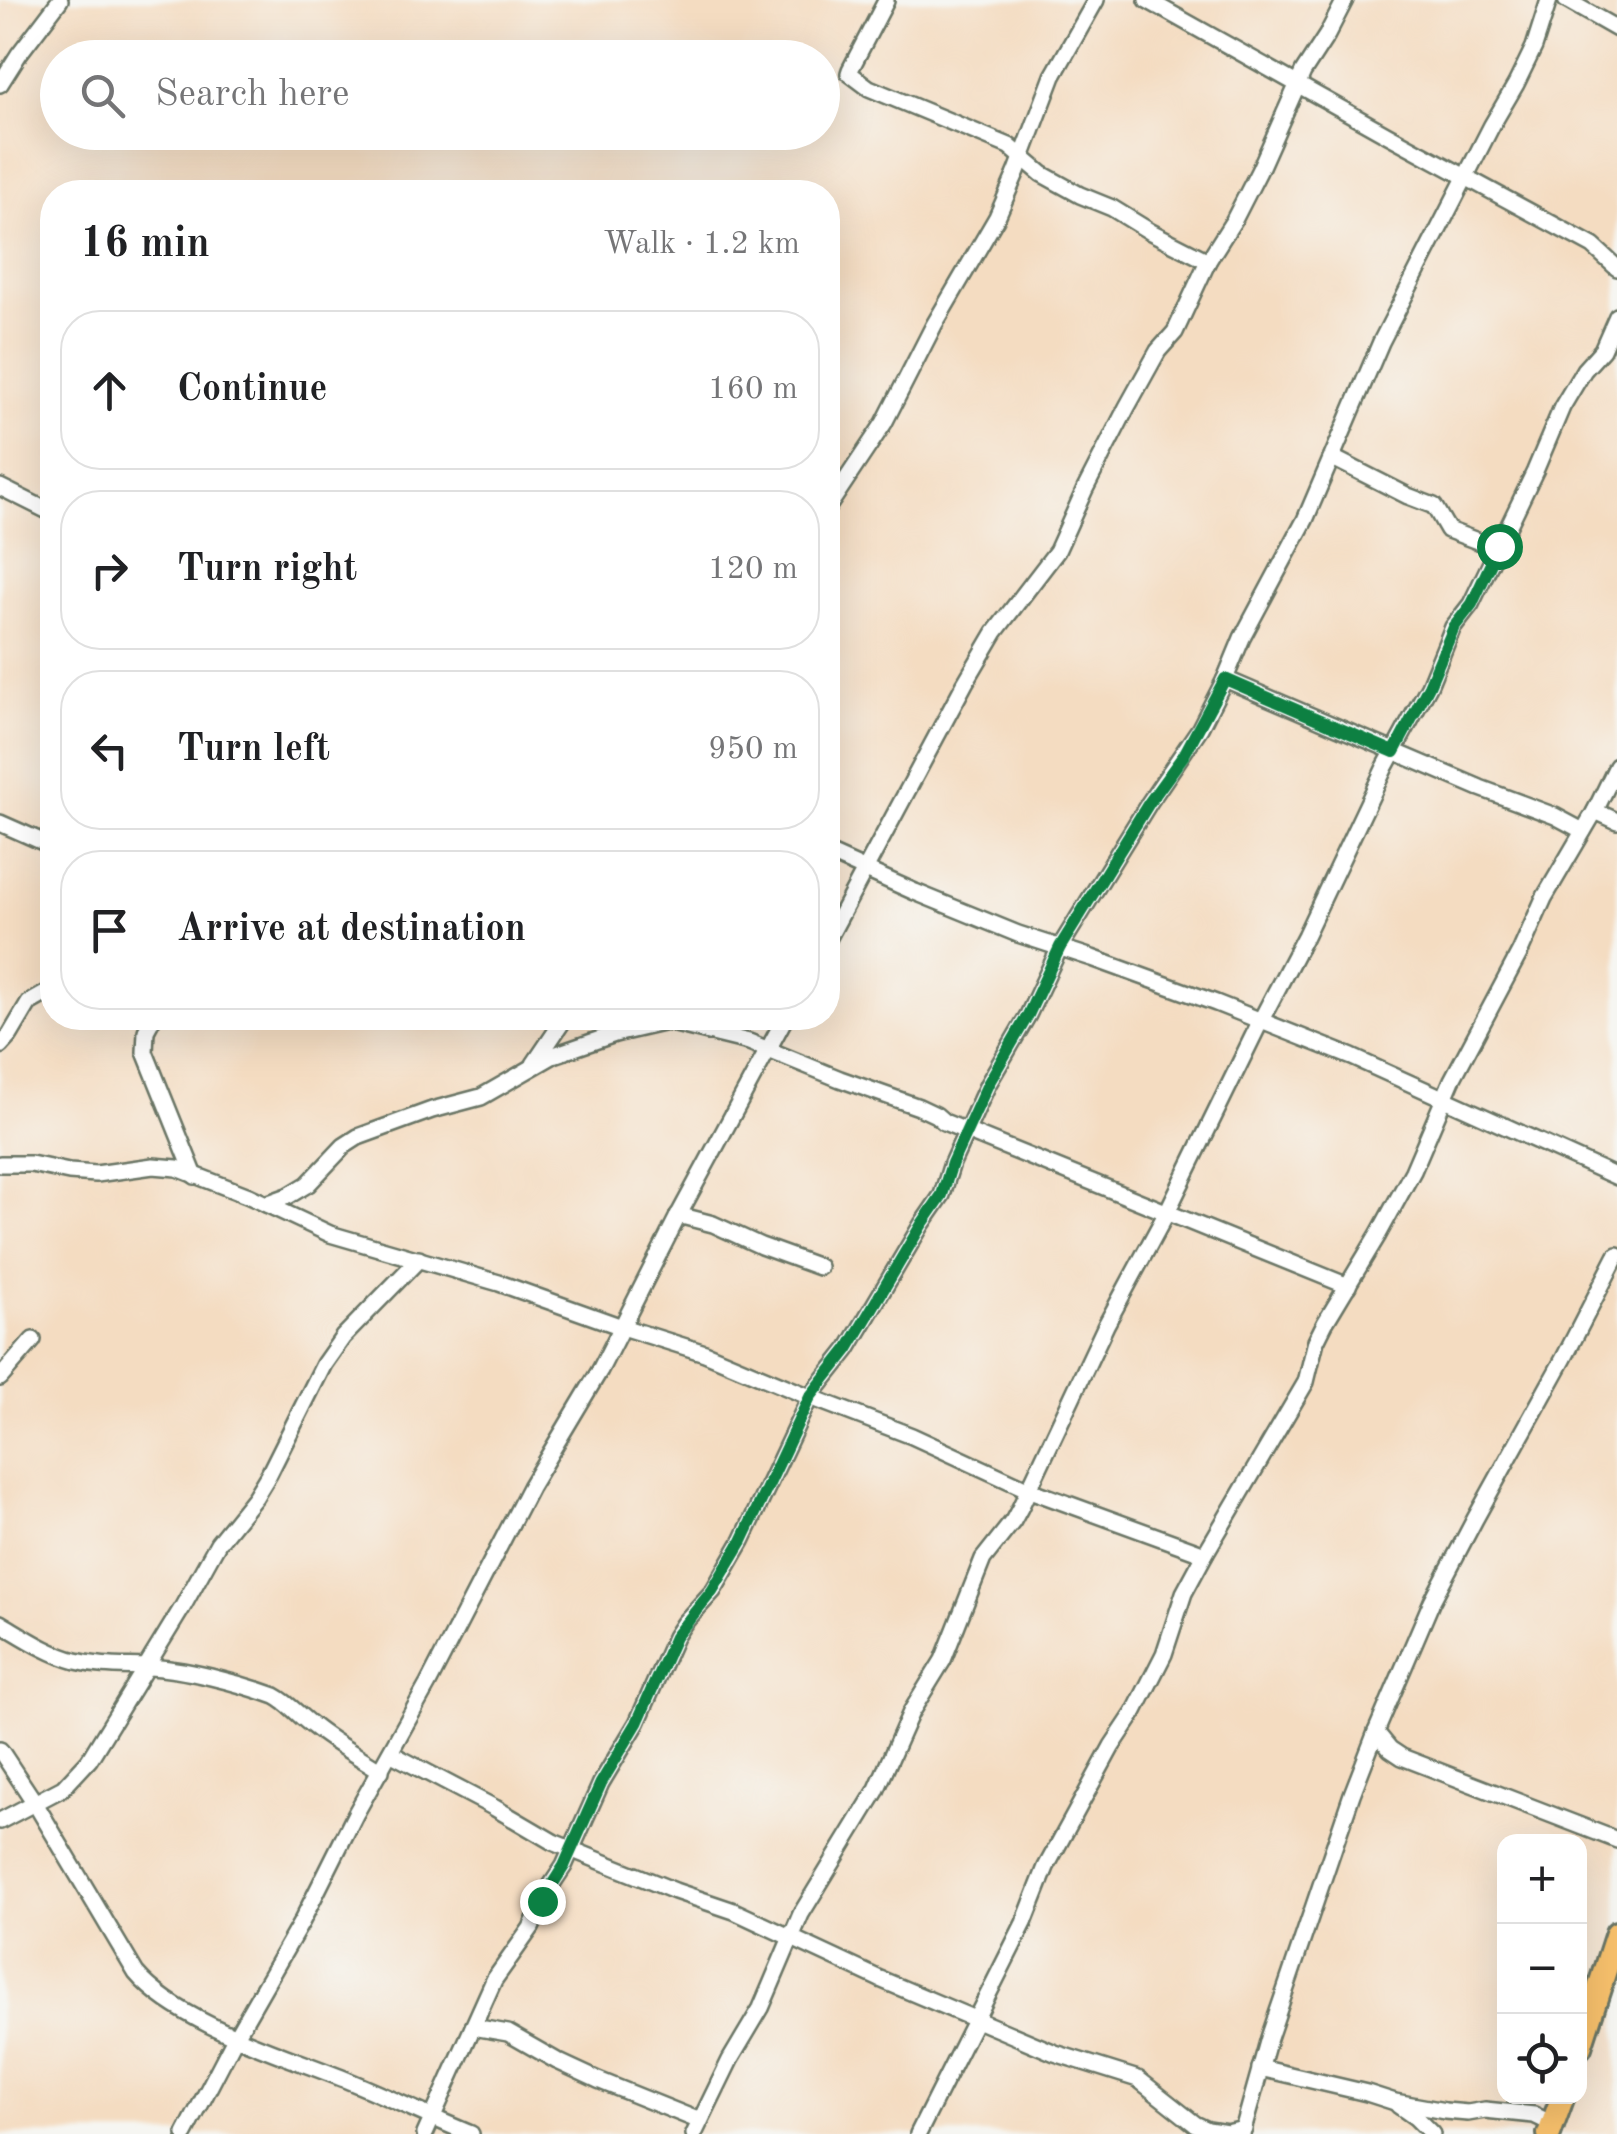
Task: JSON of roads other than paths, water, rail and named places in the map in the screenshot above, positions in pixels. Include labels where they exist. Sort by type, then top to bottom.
[{"type":"highway","points":[[1587,2026],[1617,1933]]},
{"type":"highway","points":[[1551,2129],[1559,2104]]},
{"type":"street","points":[[0,84],[60,0]]},
{"type":"street","points":[[885,0],[850,70],[852,76],[869,88],[1009,146],[1042,174],[1208,261]]},
{"type":"street","points":[[840,489],[884,423],[997,217],[1053,76],[1096,0]]},
{"type":"street","points":[[1147,0],[1593,246],[1617,268]]},
{"type":"street","points":[[840,917],[995,632],[1057,552],[1127,406],[1158,351],[1175,332],[1208,261],[1259,172],[1298,84],[1345,0]]},
{"type":"street","points":[[424,2134],[494,1980],[531,1928],[572,1850],[601,1783],[637,1723],[675,1637],[712,1591],[742,1541],[810,1397],[848,1349],[942,1195],[988,1084],[1028,1015],[1060,947],[1149,803],[1184,755],[1225,679],[1242,638],[1305,520],[1371,361],[1525,66],[1548,0]]},
{"type":"street","points":[[1566,0],[1617,29]]},
{"type":"street","points":[[473,2026],[508,2034],[697,2128],[761,2008],[808,1901],[876,1791],[910,1712],[943,1660],[983,1559],[1014,1521],[1120,1296],[1167,1212],[1305,936],[1429,686],[1454,627],[1472,604],[1562,407],[1584,370],[1604,347],[1617,316]]},
{"type":"street","points":[[1333,458],[1434,506],[1448,530],[1488,545],[1492,559]]},
{"type":"street","points":[[0,486],[40,507]]},
{"type":"street","points":[[1225,679],[1584,831]]},
{"type":"street","points":[[918,2134],[1024,1923],[1046,1867],[1164,1654],[1184,1594],[1306,1382],[1316,1341],[1413,1171],[1544,898],[1595,812],[1617,766]]},
{"type":"street","points":[[1595,812],[1617,821]]},
{"type":"street","points":[[0,823],[40,841]]},
{"type":"street","points":[[840,858],[1018,934],[1261,1020],[1617,1177]]},
{"type":"street","points":[[0,1046],[29,1003],[40,997]]},
{"type":"street","points":[[147,1030],[145,1052],[195,1176]]},
{"type":"street","points":[[530,1068],[557,1030]]},
{"type":"street","points":[[266,1204],[288,1196],[319,1176],[344,1146],[358,1137],[481,1096],[554,1055],[632,1030]]},
{"type":"street","points":[[700,1030],[734,1038],[919,1107],[944,1122],[1348,1286]]},
{"type":"street","points":[[185,2134],[530,1487],[600,1370],[779,1030]]},
{"type":"street","points":[[0,1164],[30,1164],[96,1174],[165,1166],[266,1204],[330,1234],[499,1282],[705,1353],[912,1436],[1027,1489],[1205,1554]]},
{"type":"street","points":[[678,1216],[713,1224],[818,1267]]},
{"type":"street","points":[[390,1754],[553,1842],[734,1911],[791,1940],[1055,2053],[1138,2080],[1194,2124],[1208,2130],[1243,2132],[1260,2068],[1376,1732],[1432,1602],[1617,1256]]},
{"type":"street","points":[[0,1821],[63,1788],[89,1760],[218,1542],[270,1474],[324,1364],[343,1337],[419,1258]]},
{"type":"street","points":[[0,1378],[33,1340]]},
{"type":"street","points":[[0,1623],[74,1660],[120,1668],[178,1671],[275,1696],[329,1738],[381,1771]]},
{"type":"street","points":[[1376,1732],[1402,1757],[1617,1840]]},
{"type":"street","points":[[0,1750],[148,1987],[168,2003],[236,2036],[471,2134]]},
{"type":"street","points":[[1260,2068],[1445,2111],[1485,2110],[1534,2116],[1551,2129]]},
{"type":"street","points":[[1395,2102],[1432,2134]]}]
